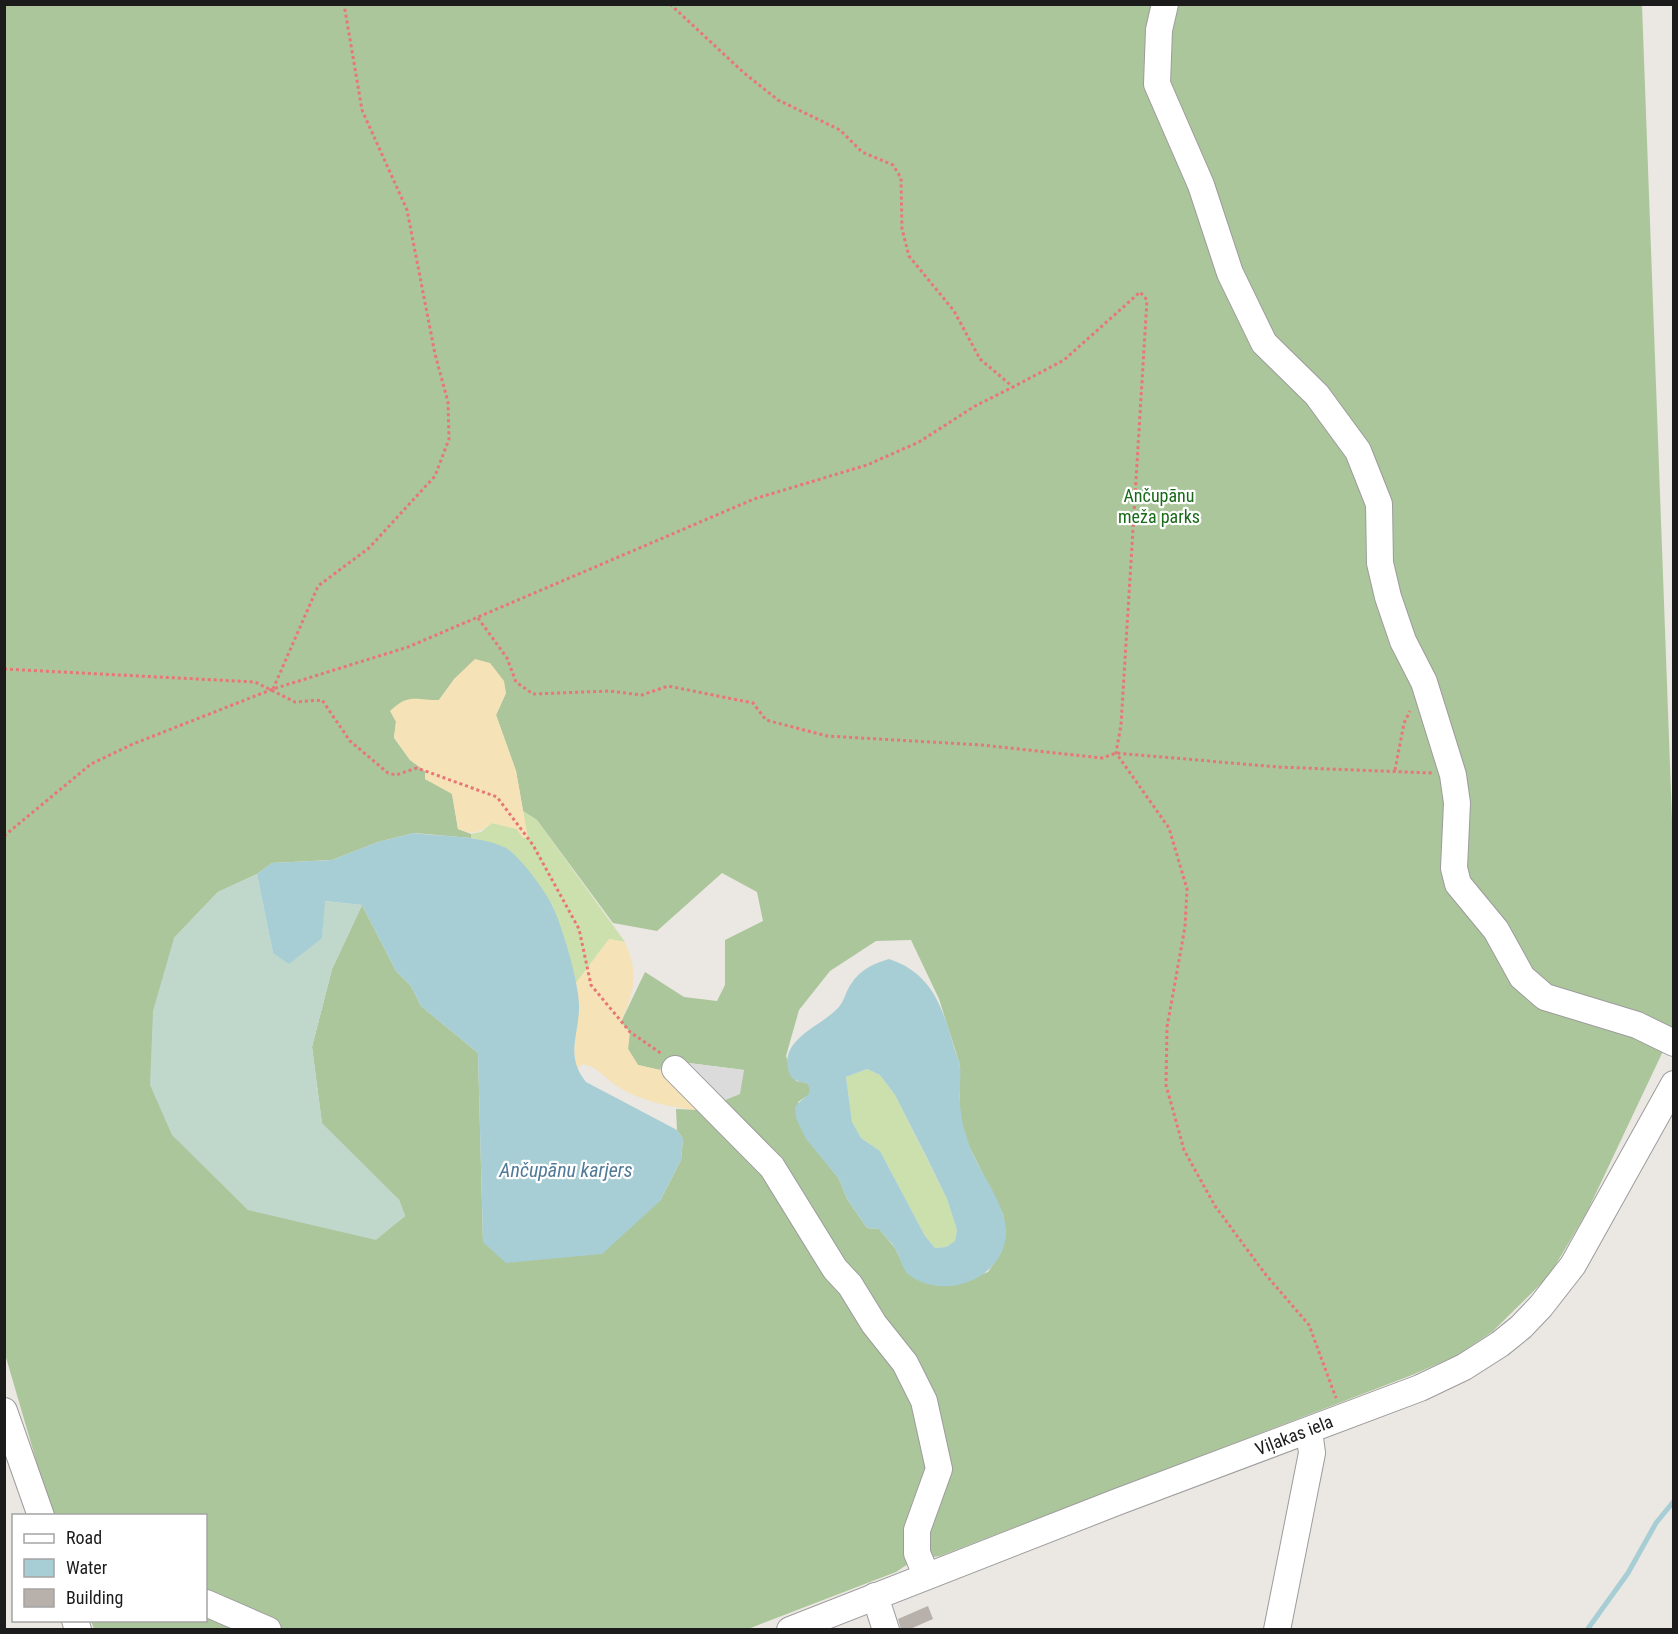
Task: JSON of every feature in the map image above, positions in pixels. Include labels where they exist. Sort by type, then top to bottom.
[{"type":"street","points":[[1165,4],[1159,30],[1157,84],[1201,185],[1230,273],[1264,343],[1317,395],[1358,451],[1378,504],[1380,563],[1388,597],[1403,641],[1424,682],[1453,775],[1456,803],[1454,868],[1458,884],[1496,930],[1522,977],[1545,997],[1637,1025],[1674,1043]]},
{"type":"street","points":[[675,1069],[772,1167],[835,1269],[850,1285],[874,1324],[905,1363],[924,1401],[939,1469],[917,1530],[917,1553],[927,1575]]},
{"type":"street","name":"Viļakas iela","points":[[790,1629],[1420,1388],[1464,1367],[1521,1327],[1573,1265],[1674,1084]]},
{"type":"street","points":[[4,1412],[41,1514]]},
{"type":"street","points":[[1277,1629],[1312,1453],[1309,1431]]},
{"type":"street","points":[[875,1596],[886,1629]]},
{"type":"street","points":[[207,1603],[268,1629]]},
{"type":"path","points":[[273,689],[318,586],[369,548],[435,476],[448,439],[448,402],[435,354],[407,210],[362,110],[352,64],[344,4]]},
{"type":"path","points":[[670,4],[744,74],[778,100],[840,130],[862,152],[893,165],[901,178],[902,229],[909,256],[954,311],[980,359],[1013,387]]},
{"type":"path","points":[[4,836],[91,764],[150,736],[273,689],[408,647],[754,499],[867,465],[919,442],[975,406],[1064,360],[1140,292],[1147,300],[1121,725],[1116,753],[1169,828],[1187,889],[1185,927],[1167,1027],[1166,1085],[1184,1150],[1215,1206],[1266,1275],[1309,1325],[1321,1352],[1342,1417]]},
{"type":"path","points":[[478,618],[507,658],[516,682],[533,694],[609,691],[642,695],[668,686],[753,703],[766,720],[827,736],[1058,751],[1102,758],[1116,753],[1278,767],[1395,770],[1453,775]]},
{"type":"path","points":[[4,669],[255,682],[295,702],[322,700],[350,741],[388,773],[396,775],[417,768],[497,797],[533,845],[579,929],[591,986],[630,1032],[659,1051],[675,1069]]},
{"type":"path","points":[[1395,770],[1404,723],[1424,682]]},
{"type":"green space","name":"Ančupānu meža parks","points":[[4,5],[1642,5],[1673,847],[1673,1030],[1587,1212],[1549,1276],[1492,1332],[1458,1355],[1412,1375],[940,1556],[914,1560],[896,1572],[748,1629],[94,1629],[91,1622],[207,1622],[207,1514],[52,1514],[5,1354]],"holes":[[[455,678],[506,693],[496,715],[516,771],[523,811],[537,820],[613,923],[657,931],[722,873],[757,892],[763,921],[725,940],[725,985],[717,1001],[684,997],[645,972],[621,1022],[629,1032],[628,1049],[638,1065],[660,1070],[665,1060],[744,1070],[701,1110],[676,1109],[677,1130],[683,1139],[681,1160],[660,1201],[483,1242],[478,1053],[421,1006],[411,986],[396,971],[362,905],[332,969],[312,1047],[322,1124],[399,1200],[405,1216],[376,1239],[174,938],[218,892],[257,874],[272,863],[332,860],[378,842],[414,833],[471,838],[471,834],[458,829],[452,793],[425,779],[425,771],[410,760],[394,738],[396,722],[427,700],[439,700]],[[911,940],[939,999],[960,1065],[960,1118],[969,1146],[1003,1214],[1006,1234],[1001,1253],[988,1272],[952,1285],[919,1280],[907,1273],[895,1248],[879,1229],[867,1228],[847,1199],[839,1179],[816,1150],[798,1102],[810,1094],[811,1089],[807,1083],[796,1081],[786,1056],[799,1010],[830,971],[876,941]]]},
{"type":"green space","points":[[523,811],[537,820],[625,942],[609,939],[576,983],[553,906],[522,864],[477,839],[471,838],[471,834],[481,832],[492,823],[517,829],[523,838],[527,837]]},
{"type":"green space","points":[[257,874],[273,953],[322,938],[324,901],[362,905],[332,969],[312,1047],[322,1123],[399,1200],[405,1216],[376,1240],[248,1210],[172,1135],[150,1085],[153,1011],[174,938],[218,892]]},
{"type":"green space","points":[[867,1069],[880,1075],[895,1095],[947,1199],[957,1230],[955,1241],[946,1247],[935,1248],[925,1236],[880,1151],[861,1138],[852,1122],[846,1077]]},
{"type":"sand","points":[[475,659],[490,663],[504,681],[506,693],[496,715],[516,771],[528,838],[523,838],[517,829],[492,823],[476,832],[458,829],[452,794],[425,779],[425,771],[410,760],[394,737],[396,722],[390,711],[396,705],[407,700],[439,700],[455,678]]},
{"type":"sand","points":[[609,939],[625,942],[634,974],[630,1000],[621,1022],[630,1032],[628,1049],[638,1065],[660,1070],[701,1110],[668,1106],[633,1095],[588,1065],[583,1064],[576,1070],[574,1048],[576,983]]},
{"type":"shaded area","points":[[664,1060],[744,1070],[740,1094],[701,1110],[660,1070]]},
{"type":"water","name":"Ančupānu karjers","points":[[414,833],[471,838],[494,843],[510,850],[524,864],[553,907],[569,955],[579,1004],[574,1053],[579,1072],[586,1082],[677,1130],[683,1139],[681,1160],[660,1201],[602,1254],[506,1263],[483,1242],[478,1053],[421,1006],[411,986],[396,971],[362,905],[325,901],[322,938],[289,964],[273,953],[257,874],[272,863],[332,860],[378,842]]},
{"type":"water","points":[[889,959],[903,965],[925,982],[939,1004],[959,1063],[961,1109],[966,1135],[972,1153],[997,1199],[1005,1223],[1006,1234],[1003,1250],[995,1263],[983,1274],[954,1286],[938,1286],[922,1282],[908,1274],[894,1247],[879,1229],[867,1228],[847,1199],[839,1179],[806,1139],[796,1118],[795,1107],[809,1094],[809,1087],[807,1083],[797,1081],[790,1075],[788,1058],[791,1049],[804,1034],[838,1008],[849,987],[859,975],[873,965]],"holes":[[[867,1069],[880,1075],[895,1095],[947,1199],[957,1230],[955,1241],[946,1247],[935,1248],[925,1236],[880,1151],[861,1138],[852,1122],[846,1077]]]},
{"type":"building","points":[[928,1606],[933,1619],[910,1629],[901,1629],[898,1619]]},
{"type":"waterway","points":[[1587,1630],[1628,1573],[1656,1523],[1674,1501]]}]
